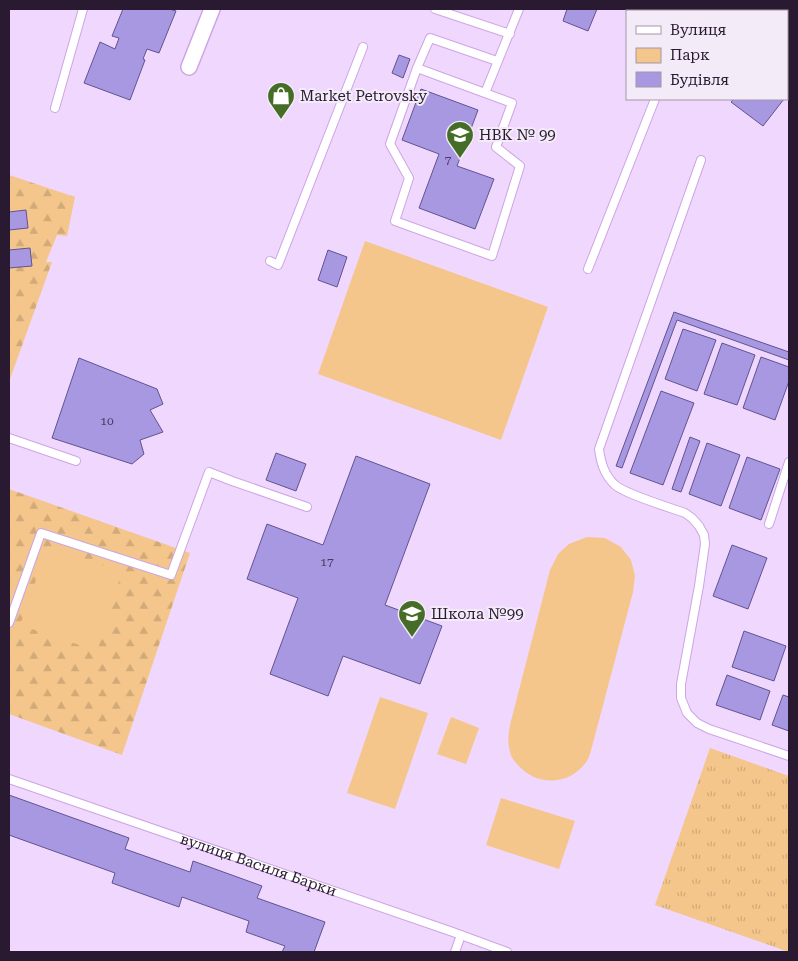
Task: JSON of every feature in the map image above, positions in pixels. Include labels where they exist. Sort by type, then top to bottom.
[{"type":"street","points":[[189,67],[212,9]]},
{"type":"lane","points":[[54,108],[83,9]]},
{"type":"lane","points":[[435,9],[510,34]]},
{"type":"lane","points":[[485,93],[519,9]]},
{"type":"lane","points":[[417,68],[512,103],[496,147],[520,166],[492,256],[395,221],[409,178],[390,144],[417,68],[430,38],[497,61]]},
{"type":"lane","points":[[270,261],[278,265],[363,47]]},
{"type":"lane","points":[[588,269],[655,100]]},
{"type":"lane","points":[[701,160],[599,450],[601,463],[606,475],[615,486],[685,514],[692,518],[704,535],[705,544],[699,586],[681,684],[681,698],[687,712],[697,723],[710,729],[789,756]]},
{"type":"lane","points":[[9,438],[76,462]]},
{"type":"lane","points":[[768,524],[789,462]]},
{"type":"lane","points":[[9,623],[42,533],[172,575],[210,472],[307,506]]},
{"type":"lane","name":"вулиця Василя Барки","points":[[9,779],[507,952]]},
{"type":"lane","points":[[455,952],[461,935]]},
{"type":"green space","points":[[9,175],[75,197],[67,236],[57,235],[46,262],[52,262],[9,382]]},
{"type":"green space","points":[[365,241],[548,307],[501,440],[318,374]]},
{"type":"green space","points":[[9,489],[190,553],[122,755],[9,714]]},
{"type":"green space","points":[[587,537],[605,538],[621,547],[631,560],[635,576],[633,592],[588,759],[572,775],[562,779],[543,780],[525,772],[513,759],[509,746],[509,730],[550,570],[558,554],[569,544]]},
{"type":"green space","points":[[48,546],[122,572],[97,651],[20,625]]},
{"type":"green space","points":[[380,697],[428,713],[395,809],[347,793]]},
{"type":"green space","points":[[451,717],[479,728],[466,764],[437,754]]},
{"type":"green space","points":[[710,748],[789,776],[789,952],[655,905]]},
{"type":"green space","points":[[501,798],[575,821],[559,869],[486,845]]},
{"type":"building","points":[[123,9],[169,9],[176,11],[159,53],[147,49],[143,59],[145,60],[130,100],[84,83],[100,42],[115,49],[119,38],[112,36]]},
{"type":"building","points":[[567,9],[597,9],[588,31],[563,21]]},
{"type":"building","points":[[643,9],[679,9],[678,10]]},
{"type":"building","points":[[785,9],[786,10],[752,10]]},
{"type":"building","points":[[788,11],[789,12],[788,69]]},
{"type":"building","points":[[399,55],[410,59],[403,78],[392,73]]},
{"type":"building","points":[[421,89],[478,110],[457,166],[494,179],[475,229],[419,208],[439,154],[402,140]]},
{"type":"building","points":[[733,100],[783,100],[763,126],[731,102]]},
{"type":"building","points":[[26,210],[28,228],[9,230],[9,212]]},
{"type":"building","points":[[30,248],[32,266],[9,268],[9,250]]},
{"type":"building","points":[[328,250],[347,257],[337,287],[318,280]]},
{"type":"building","points":[[674,312],[789,352],[789,360],[677,320],[622,468],[616,466]]},
{"type":"building","points":[[683,329],[716,340],[697,391],[665,379]]},
{"type":"building","points":[[722,343],[755,355],[737,405],[704,394]]},
{"type":"building","points":[[761,357],[789,367],[789,381],[775,420],[743,408]]},
{"type":"building","points":[[79,358],[157,389],[163,404],[150,410],[163,432],[140,440],[144,454],[132,464],[52,438]]},
{"type":"building","points":[[661,391],[694,403],[663,485],[630,473]]},
{"type":"building","points":[[690,437],[700,441],[681,492],[672,489]]},
{"type":"building","points":[[707,443],[740,455],[721,506],[689,494]]},
{"type":"building","points":[[276,453],[306,464],[296,491],[266,480]]},
{"type":"building","points":[[356,456],[430,484],[385,605],[442,626],[420,684],[343,656],[328,696],[270,674],[298,598],[247,579],[267,524],[323,545]]},
{"type":"building","points":[[747,457],[780,469],[761,520],[729,508]]},
{"type":"building","points":[[732,545],[767,558],[748,609],[713,596]]},
{"type":"building","points":[[744,631],[786,646],[774,681],[732,667]]},
{"type":"building","points":[[727,675],[770,691],[760,720],[716,705]]},
{"type":"building","points":[[783,695],[789,697],[789,731],[772,725]]},
{"type":"building","points":[[9,795],[129,838],[125,849],[190,872],[193,861],[262,886],[257,898],[325,922],[314,952],[282,952],[285,946],[246,932],[249,921],[182,897],[179,907],[112,883],[115,873],[9,835]]},
{"type":"place","name":"Market Petrovsky","points":[[281,120]]},
{"type":"place","name":"НВК № 99","points":[[460,159]]},
{"type":"place","name":"Школа №99","points":[[412,638]]}]
